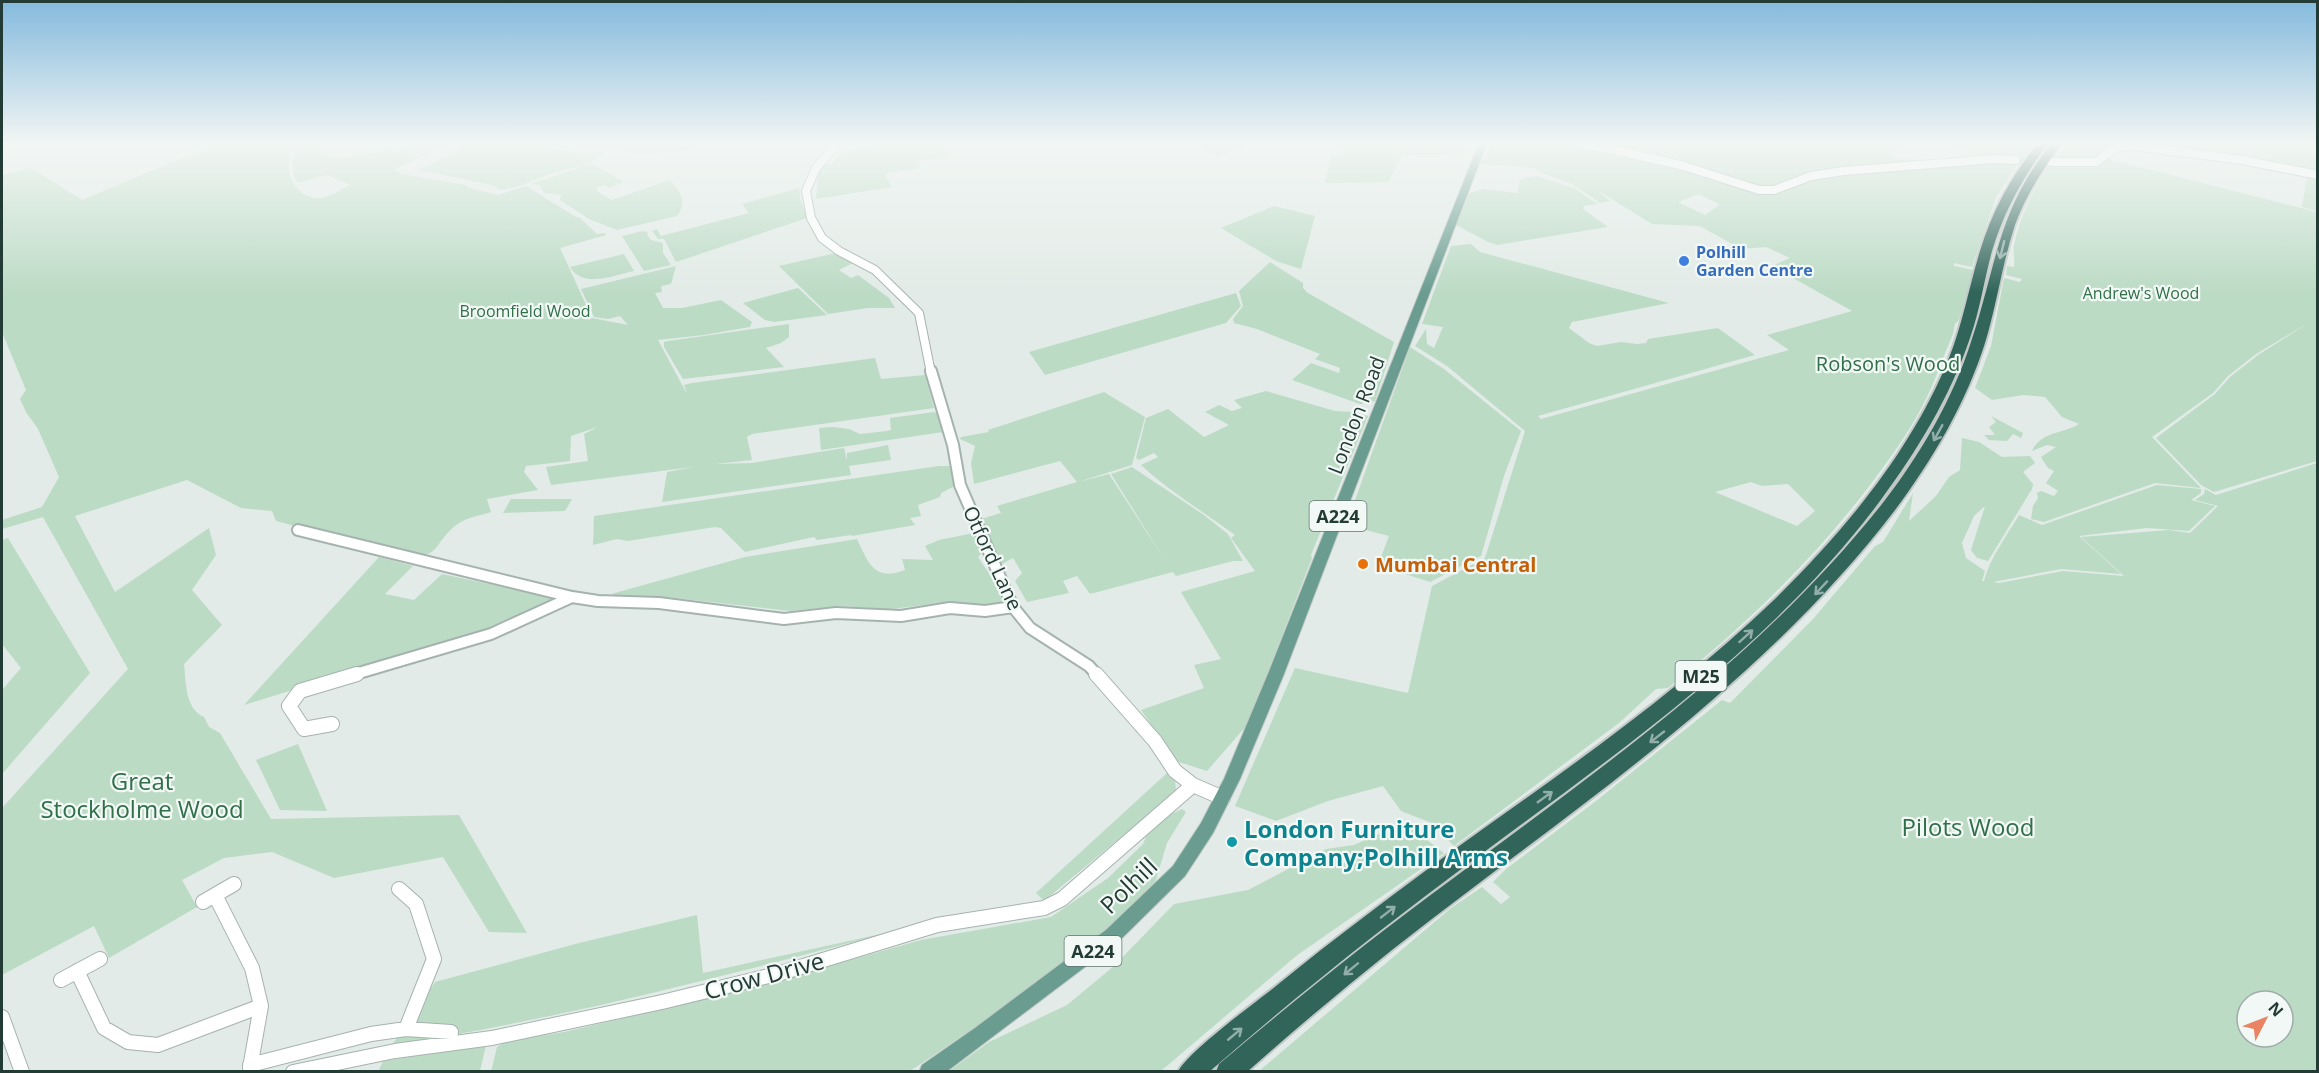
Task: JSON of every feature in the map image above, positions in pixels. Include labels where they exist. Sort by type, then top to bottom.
[{"type":"highway","name":"M25","points":[[1191,1071],[1377,920],[1663,708],[1751,632],[1827,555],[1908,451],[1935,402],[1966,329],[1997,219],[2010,193]]},
{"type":"highway","name":"M25","points":[[1228,1071],[1420,914],[1614,770],[1702,700],[1771,638],[1840,567],[1902,489],[1944,422],[1978,345],[2001,251],[2012,217],[2024,193]]},
{"type":"main road","name":"London Road","points":[[1223,798],[1319,567],[1462,193]]},
{"type":"main road","name":"Polhill","points":[[929,1071],[982,1035],[1112,936],[1144,908],[1188,858],[1223,798]]},
{"type":"street","name":"Otford Lane","points":[[807,193],[811,218],[822,238],[839,251],[874,270],[919,313],[932,377],[953,445],[966,502],[1013,607],[1030,628],[1089,666],[1152,736],[1175,771],[1193,785],[1223,798]]},
{"type":"street","points":[[298,530],[572,597],[598,601],[659,603],[784,619],[836,613],[901,616],[950,608],[985,611],[1013,607]]},
{"type":"street","points":[[332,724],[304,729],[289,706],[300,691],[491,634],[572,597]]},
{"type":"street","name":"Crow Drive","points":[[293,1071],[395,1051],[492,1038],[663,1002],[782,973],[937,925],[1044,908],[1062,898],[1193,785]]},
{"type":"street","points":[[234,884],[209,899],[252,968],[261,1006],[250,1068],[371,1034],[406,1029],[451,1032],[449,1044]]},
{"type":"street","points":[[399,889],[416,904],[434,959],[406,1029]]},
{"type":"street","points":[[61,980],[100,959]]},
{"type":"street","points":[[77,971],[104,1028],[128,1042],[158,1045],[261,1006]]},
{"type":"street","points":[[2,1017],[22,1071]]},
{"type":"green space","points":[[2,193],[71,193],[82,200],[99,193],[302,193],[321,198],[335,193],[490,193],[498,195],[537,193],[579,217],[597,234],[605,233],[606,235],[560,248],[592,318],[628,325],[620,316],[608,319],[594,317],[581,289],[676,266],[671,284],[661,286],[662,292],[655,293],[663,308],[682,308],[721,300],[752,322],[750,327],[658,340],[687,394],[684,385],[692,383],[875,358],[881,379],[925,375],[934,408],[752,434],[747,437],[752,460],[716,464],[752,463],[844,448],[847,460],[847,453],[888,445],[891,460],[849,466],[851,475],[662,502],[667,472],[693,467],[551,485],[546,467],[588,461],[584,434],[598,427],[571,436],[570,461],[526,466],[524,472],[538,490],[487,499],[491,512],[459,523],[431,553],[425,555],[405,555],[276,521],[272,511],[241,508],[187,480],[75,516],[115,592],[209,528],[216,555],[192,590],[222,625],[184,664],[186,687],[193,708],[204,717],[209,727],[220,733],[271,819],[459,815],[527,933],[489,932],[443,857],[334,878],[272,852],[224,858],[182,880],[197,907],[109,958],[94,926],[2,975],[2,808],[128,669],[43,517],[2,529],[2,520],[42,507],[59,477],[38,429],[20,399],[26,390],[2,332]]},
{"type":"green space","points":[[545,193],[600,193],[612,200],[632,193],[679,193],[682,206],[677,216],[617,230],[589,219],[560,200],[561,195]]},
{"type":"green space","points":[[781,193],[800,193],[807,218],[676,262],[664,239],[658,239],[652,231],[657,229],[661,236],[749,213],[742,204]]},
{"type":"green space","points":[[816,193],[854,193],[816,199]]},
{"type":"green space","points":[[1469,193],[1582,193],[1597,204],[1584,206],[1583,209],[1608,227],[1497,245],[1456,225]]},
{"type":"green space","points":[[1585,193],[1601,193],[1610,201],[1600,203]]},
{"type":"green space","name":"Robson's Wood","points":[[1602,193],[1999,193],[1972,267],[1954,263],[1954,266],[1973,270],[1959,320],[1955,324],[1953,334],[1923,405],[1893,454],[1827,538],[1777,591],[1724,641],[1668,688],[1656,689],[1619,723],[1454,846],[1429,822],[1401,811],[1383,786],[1328,801],[1276,821],[1235,806],[1295,668],[1408,693],[1432,586],[1485,558],[1525,431],[1447,366],[1415,346],[1426,329],[1427,344],[1434,348],[1443,327],[1422,324],[1451,246],[1471,244],[1480,252],[1669,303],[1572,322],[1569,328],[1589,343],[1597,346],[1621,342],[1646,343],[1648,339],[1718,328],[1755,355],[1538,416],[1541,419],[1789,350],[1767,335],[1852,311],[1772,266],[1790,258],[1766,247],[1741,249],[1700,226],[1652,224]],"holes":[[[1699,194],[1719,204],[1705,215],[1678,202]],[[1751,482],[1762,486],[1788,484],[1815,511],[1797,526],[1715,492]]]},
{"type":"green space","name":"Andrew's Wood","points":[[2033,193],[2242,193],[2317,212],[2317,461],[2214,492],[2201,485],[2156,438],[2215,394],[2230,377],[2258,355],[2310,322],[2256,354],[2228,376],[2213,393],[2152,437],[2201,488],[2155,483],[2044,522],[2031,519],[2033,506],[2038,498],[2037,493],[2041,491],[2054,496],[2058,491],[2046,483],[2054,471],[2048,468],[2041,457],[2056,447],[2047,445],[2032,451],[2047,436],[2079,424],[2062,417],[2045,397],[2023,395],[1992,400],[1975,388],[1991,346],[2004,278],[2020,282],[2022,279],[2006,275],[2007,266],[2014,267],[2014,248],[2024,212]]},
{"type":"green space","points":[[2304,193],[2317,193],[2317,211],[2302,207]]},
{"type":"green space","points":[[1274,206],[1315,216],[1301,269],[1276,261],[1221,228]]},
{"type":"green space","points":[[642,231],[648,232],[647,235],[651,240],[663,243],[663,253],[671,265],[644,271],[622,236]]},
{"type":"green space","points":[[836,253],[853,263],[839,270],[851,278],[858,275],[889,298],[895,308],[868,308],[828,314],[779,266]]},
{"type":"green space","points":[[624,254],[634,271],[591,279],[576,274],[570,267]]},
{"type":"green space","points":[[1270,262],[1303,283],[1303,288],[1308,293],[1394,342],[1375,401],[1360,404],[1292,380],[1311,363],[1339,373],[1340,368],[1315,359],[1320,354],[1257,329],[1234,323],[1233,319],[1243,306],[1239,291]]},
{"type":"green space","points":[[798,288],[827,315],[774,322],[765,320],[743,303]]},
{"type":"green space","points":[[1236,293],[1241,306],[1226,323],[1045,375],[1029,352]]},
{"type":"green space","points":[[789,324],[789,337],[781,343],[766,348],[784,367],[683,379],[664,347],[664,342],[668,341]]},
{"type":"green space","points":[[1410,347],[1444,369],[1521,431],[1504,476],[1481,556],[1430,582],[1378,565],[1389,536],[1346,525]]},
{"type":"green space","points":[[1266,391],[1335,411],[1368,416],[1311,555],[1312,558],[1248,724],[1207,771],[1176,761],[1141,710],[1204,688],[1194,665],[1221,659],[1181,592],[1255,571],[1231,538],[1235,535],[1175,493],[1141,465],[1158,457],[1154,453],[1139,460],[1136,458],[1146,418],[1168,409],[1204,437],[1229,425],[1205,412],[1219,405],[1232,411],[1242,408],[1234,400]]},
{"type":"green space","points":[[1104,392],[1145,417],[1132,465],[1078,482],[1109,474],[1166,562],[1111,474],[1132,467],[1204,515],[1228,534],[1243,561],[1233,561],[1176,576],[1173,572],[1090,594],[1077,576],[1063,581],[1069,593],[1027,602],[1015,581],[1022,573],[1013,558],[1002,564],[981,519],[1001,513],[997,506],[1077,482],[1060,461],[974,484],[971,463],[975,446],[960,439],[989,432],[988,430]]},
{"type":"green space","points":[[934,412],[938,414],[945,430],[943,432],[821,450],[819,428],[849,429],[860,434],[887,431],[891,430],[890,418]]},
{"type":"green space","points":[[1991,416],[2023,433],[2021,438],[2013,434],[2007,441],[1989,440],[1984,435],[1995,435],[1989,427],[1996,422]]},
{"type":"green space","name":"Pilots Wood","points":[[1962,438],[1979,442],[2002,457],[2030,456],[2035,463],[2023,472],[2033,484],[2032,489],[1988,561],[1977,558],[1971,550],[1985,506],[1974,516],[1962,543],[1966,558],[1985,571],[1982,581],[2019,515],[2042,525],[2157,485],[2201,489],[2201,493],[2191,500],[2215,506],[2189,531],[2147,528],[2079,536],[2121,574],[2061,569],[1993,582],[1999,583],[2063,571],[2124,576],[2081,537],[2169,530],[2190,533],[2218,506],[2195,500],[2204,494],[2205,489],[2216,495],[2317,463],[2317,1071],[1259,1071],[1451,908],[1482,887],[1501,904],[1510,897],[1493,882],[1506,869],[1596,801],[1722,700],[1730,703],[1813,619],[1875,546],[1883,542],[1913,493],[1909,521],[1936,496],[1949,477],[1960,470]]},
{"type":"green space","points":[[951,466],[957,485],[941,493],[940,497],[918,505],[921,516],[910,518],[915,525],[852,536],[817,540],[814,537],[745,552],[721,528],[715,527],[628,541],[617,539],[593,545],[594,516]]},
{"type":"green space","points":[[511,499],[572,499],[565,511],[503,513]]},
{"type":"green space","points":[[974,533],[982,553],[978,557],[998,587],[1002,602],[999,606],[940,603],[891,609],[839,606],[790,611],[666,597],[611,594],[745,557],[857,539],[874,568],[879,572],[894,573],[905,570],[902,559],[933,560],[925,546],[939,540]]},
{"type":"green space","points":[[8,538],[90,673],[2,774],[2,690],[21,668],[2,644],[2,540]]},
{"type":"green space","points":[[379,557],[413,566],[385,594],[414,600],[442,574],[559,599],[494,627],[244,705]]},
{"type":"green space","points":[[298,744],[327,811],[280,810],[256,760]]},
{"type":"green space","points":[[1167,773],[1175,781],[1176,790],[1168,798],[1044,901],[1036,893]]},
{"type":"green space","points":[[1182,809],[1186,812],[1167,843],[1154,886],[1119,920],[1007,1006],[910,1071],[491,1072],[497,1047],[507,1041],[564,1032],[744,990],[921,940],[1051,917],[1108,878],[1143,844],[1148,832],[1167,816]]},
{"type":"green space","points":[[1399,825],[1410,827],[1444,853],[1296,956],[1161,1071],[949,1071],[989,1042],[1067,1005],[1114,966],[1174,904],[1248,890],[1326,849],[1354,845]]},
{"type":"green space","points":[[697,915],[703,973],[899,930],[583,1009],[392,1045],[435,982],[579,943]]},
{"type":"green space","points":[[486,1045],[480,1071],[378,1072],[383,1061]]},
{"type":"place","name":"Polhill Garden Centre","points":[[1684,261]]},
{"type":"place","name":"Mumbai Central","points":[[1363,564]]},
{"type":"place","name":"London Furniture Company;Polhill Arms","points":[[1232,842]]},
{"type":"park label","name":"Broomfield Wood","points":[[525,311]]},
{"type":"park label","name":"Great Stockholme Wood","points":[[142,794]]}]
